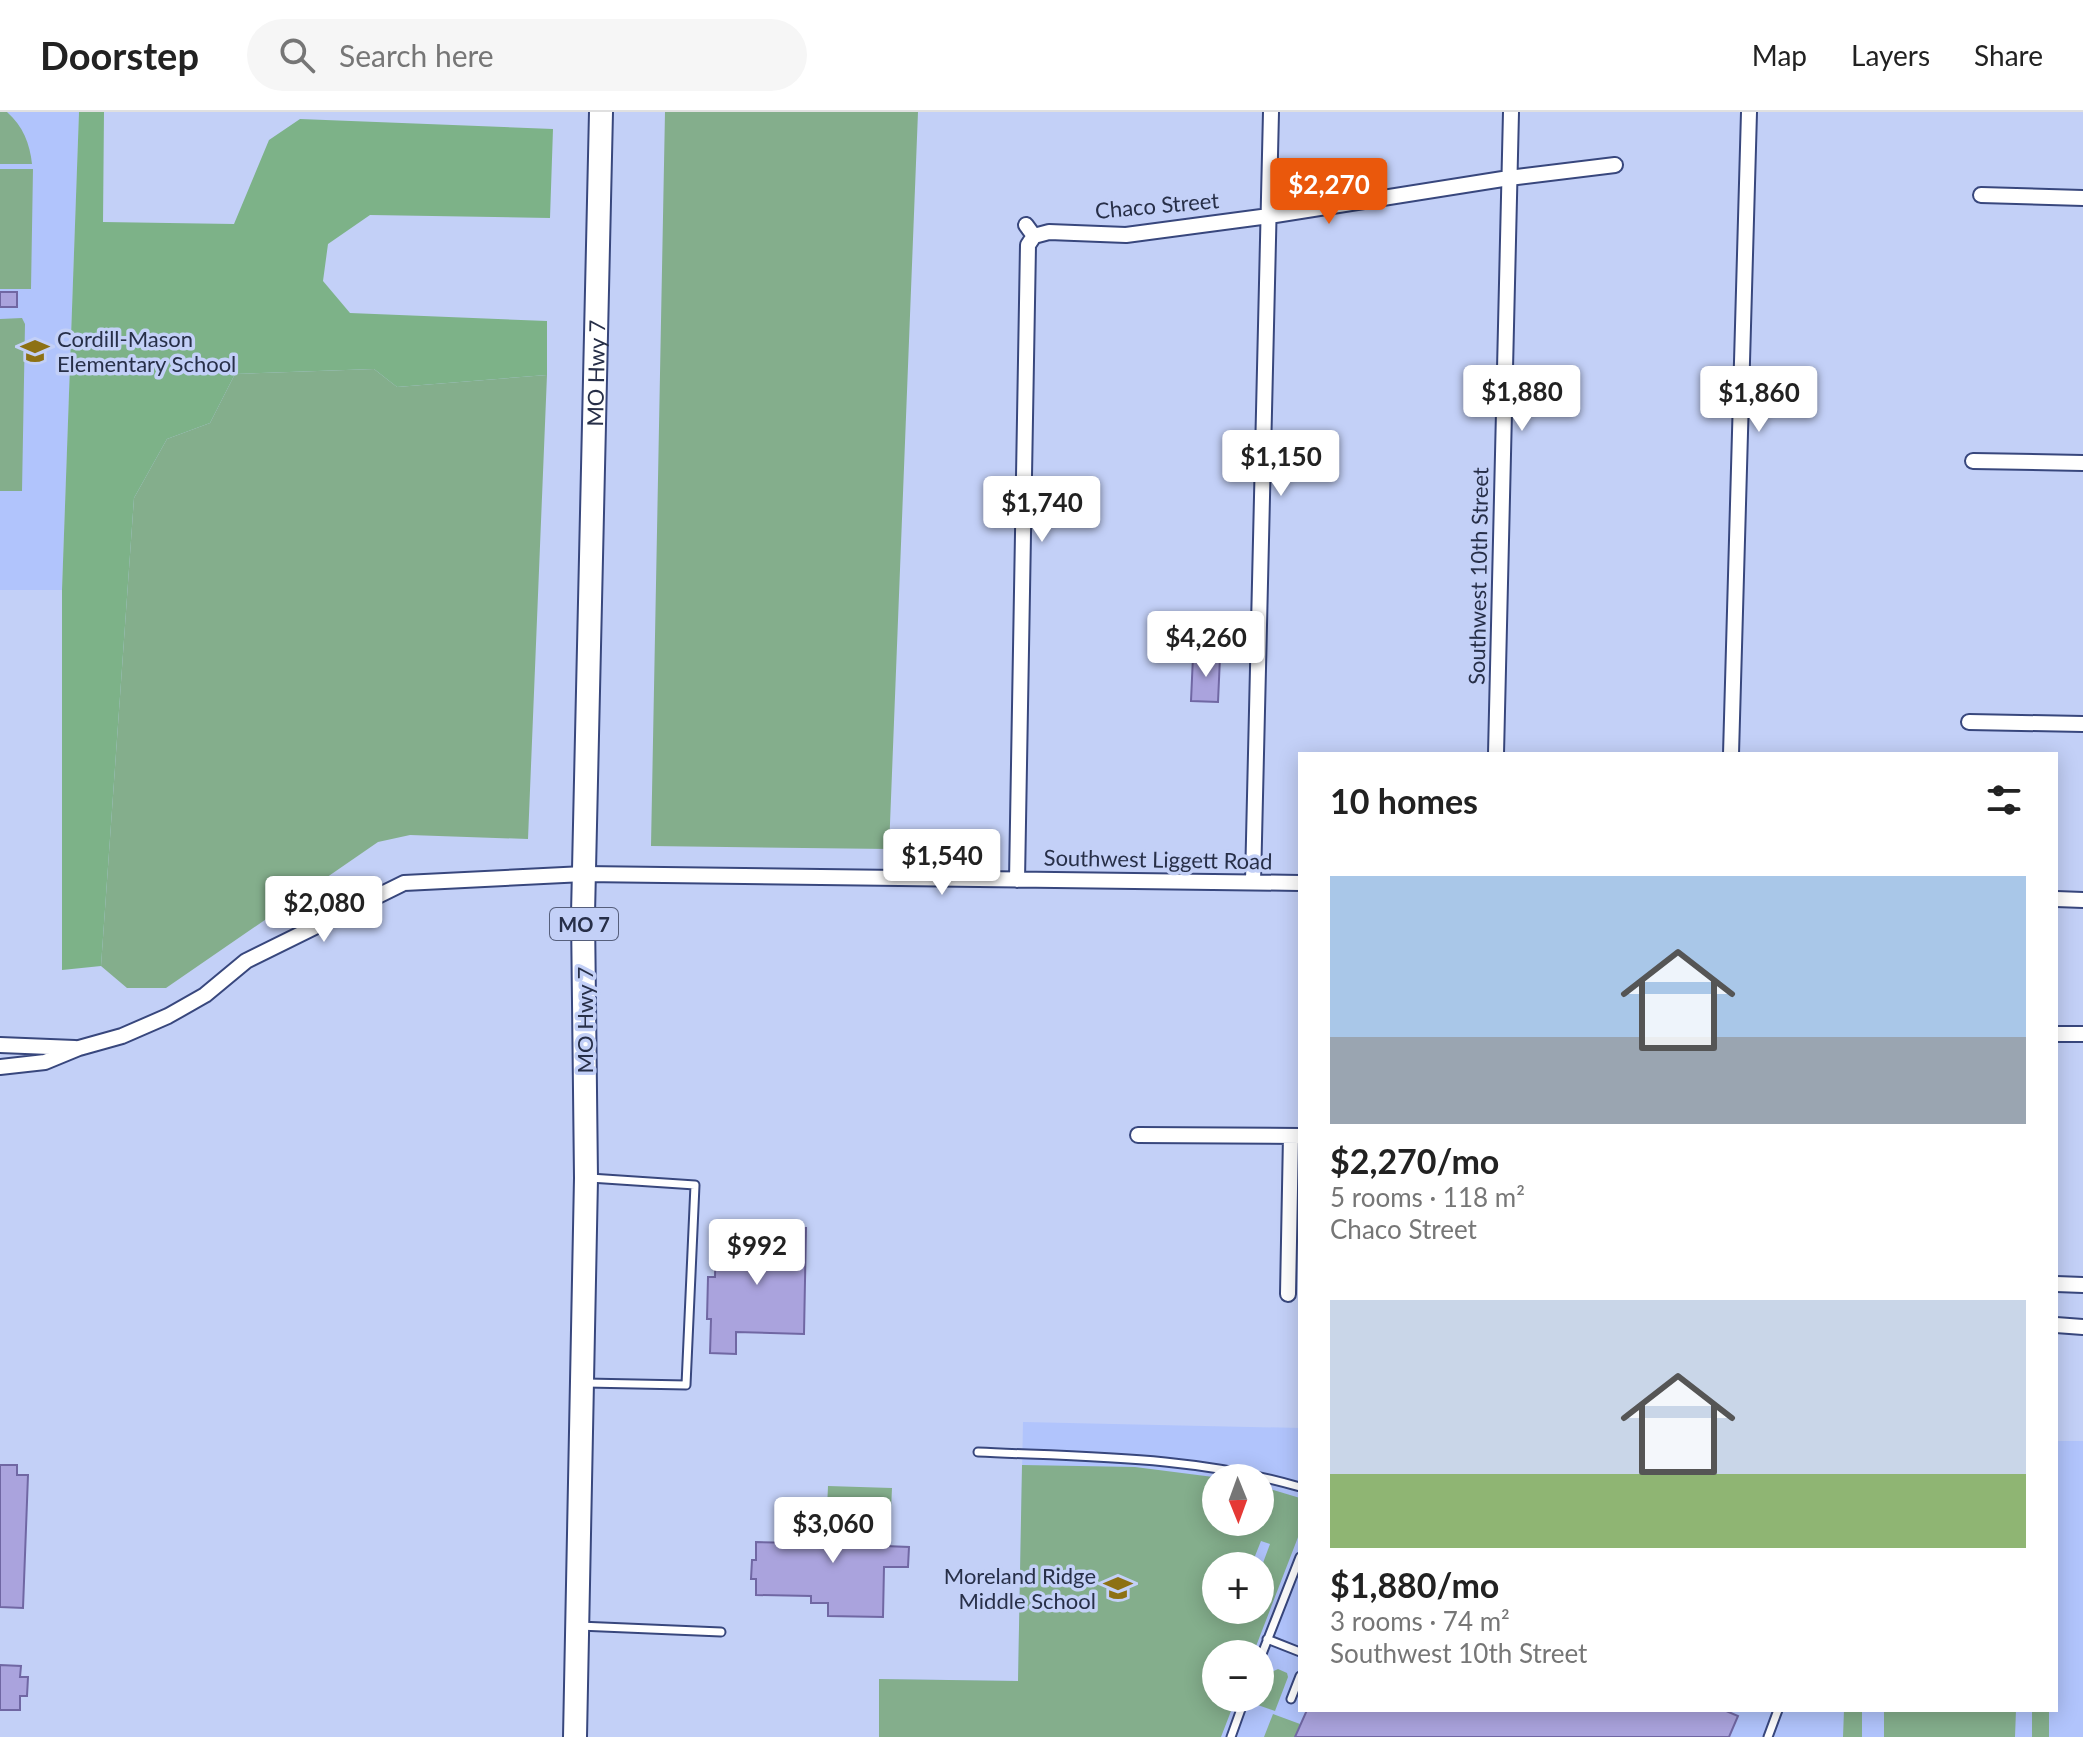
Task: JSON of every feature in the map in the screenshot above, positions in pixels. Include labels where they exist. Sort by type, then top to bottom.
[{"type":"main road","name":"MO Hwy 7","points":[[575,1737],[586,1178],[584,874],[601,112]]},
{"type":"street","points":[[1253,882],[1271,112]]},
{"type":"street","name":"Southwest 10th Street","points":[[1496,752],[1511,112]]},
{"type":"street","points":[[1731,752],[1749,112]]},
{"type":"street","name":"Chaco Street","points":[[1017,880],[1030,230],[1126,235],[1615,165]]},
{"type":"street","points":[[1981,195],[2083,198]]},
{"type":"street","points":[[1973,461],[2083,463]]},
{"type":"street","points":[[1969,722],[2083,724]]},
{"type":"street","name":"Southwest Liggett Road","points":[[79,1048],[122,1036],[168,1016],[205,995],[246,961],[404,883],[584,874],[1298,883]]},
{"type":"street","points":[[2058,899],[2083,900]]},
{"type":"street","points":[[2058,1034],[2083,1034]]},
{"type":"street","points":[[0,1045],[79,1048]]},
{"type":"street","points":[[0,1067],[45,1062],[79,1048]]},
{"type":"street","points":[[1138,1135],[1296,1136],[1288,1294]]},
{"type":"street","points":[[2058,1284],[2083,1285]]},
{"type":"street","points":[[2058,1325],[2083,1327]]},
{"type":"lane","points":[[580,1383],[686,1385],[695,1185],[586,1178]]},
{"type":"lane","points":[[978,1452],[1208,1465],[1298,1486]]},
{"type":"lane","points":[[1298,1562],[1267,1639],[1298,1651]]},
{"type":"lane","points":[[576,1626],[721,1632]]},
{"type":"lane","points":[[1291,1699],[1298,1681]]},
{"type":"lane","points":[[1231,1737],[1240,1712]]},
{"type":"lane","points":[[1768,1737],[1777,1712]]},
{"type":"shaded area","name":"Cordill-Mason Elementary School","points":[[0,112],[79,112],[62,590],[0,590]]},
{"type":"shaded area","name":"Moreland Ridge Middle School","points":[[1023,1422],[1298,1428],[1298,1712],[2058,1712],[2058,1441],[2083,1441],[2083,1737],[879,1737],[879,1679],[1018,1681]]},
{"type":"green space","points":[[0,112],[7,112],[21,129],[32,164],[0,164]]},
{"type":"green space","points":[[79,112],[104,112],[103,222],[234,224],[269,140],[300,119],[553,129],[550,218],[370,215],[328,244],[323,281],[350,313],[547,321],[547,375],[397,387],[374,369],[235,374],[210,423],[167,439],[134,498],[101,966],[62,970],[62,590]]},
{"type":"green space","points":[[665,112],[918,112],[889,849],[651,846]]},
{"type":"green space","points":[[0,169],[33,169],[31,289],[0,289]]},
{"type":"green space","points":[[22,318],[25,324],[22,491],[0,491],[0,319]]},
{"type":"green space","points":[[374,369],[397,387],[547,375],[528,839],[410,835],[378,842],[166,988],[127,988],[101,966],[134,498],[167,439],[210,423],[235,374]]},
{"type":"green space","points":[[1022,1465],[1135,1467],[1202,1476],[1202,1536],[1274,1536],[1274,1490],[1298,1497],[1298,1537],[1274,1599],[1274,1552],[1267,1552],[1270,1544],[1261,1541],[1257,1552],[1202,1552],[1202,1624],[1265,1624],[1258,1640],[1202,1640],[1202,1712],[1231,1712],[1221,1737],[879,1737],[879,1679],[1018,1681]]},
{"type":"green space","points":[[828,1486],[892,1488],[891,1510],[827,1509]]},
{"type":"green space","points":[[1278,1669],[1287,1673],[1288,1677],[1275,1711],[1274,1711],[1274,1671]]},
{"type":"green space","points":[[1844,1712],[1862,1712],[1862,1737],[1843,1737]]},
{"type":"green space","points":[[1884,1712],[2016,1712],[2015,1737],[1884,1737]]},
{"type":"green space","points":[[2032,1712],[2049,1712],[2049,1737],[2032,1737]]},
{"type":"green space","points":[[1273,1714],[1300,1724],[1295,1737],[1264,1737]]},
{"type":"building","points":[[0,292],[17,292],[17,307],[0,307]]},
{"type":"building","points":[[1193,656],[1220,657],[1218,702],[1191,701]]},
{"type":"building","points":[[767,1227],[806,1228],[804,1334],[736,1332],[736,1354],[710,1353],[708,1277],[715,1277],[716,1237],[754,1238],[754,1234],[766,1235]]},
{"type":"building","points":[[0,1465],[17,1465],[17,1475],[28,1475],[23,1608],[0,1607]]},
{"type":"building","points":[[835,1509],[885,1510],[885,1546],[909,1547],[908,1567],[884,1567],[883,1617],[828,1616],[828,1603],[811,1603],[811,1596],[756,1595],[756,1579],[751,1579],[752,1560],[756,1560],[756,1542],[797,1543],[797,1529],[835,1530]]},
{"type":"building","points":[[0,1665],[21,1666],[20,1677],[28,1677],[27,1696],[20,1696],[20,1710],[0,1710]]},
{"type":"building","points":[[1306,1712],[1729,1712],[1738,1716],[1729,1737],[1295,1737]]},
{"type":"place","name":"Cordill-Mason Elementary School","points":[[35,351]]},
{"type":"place","name":"Moreland Ridge Middle School","points":[[1118,1588]]}]
